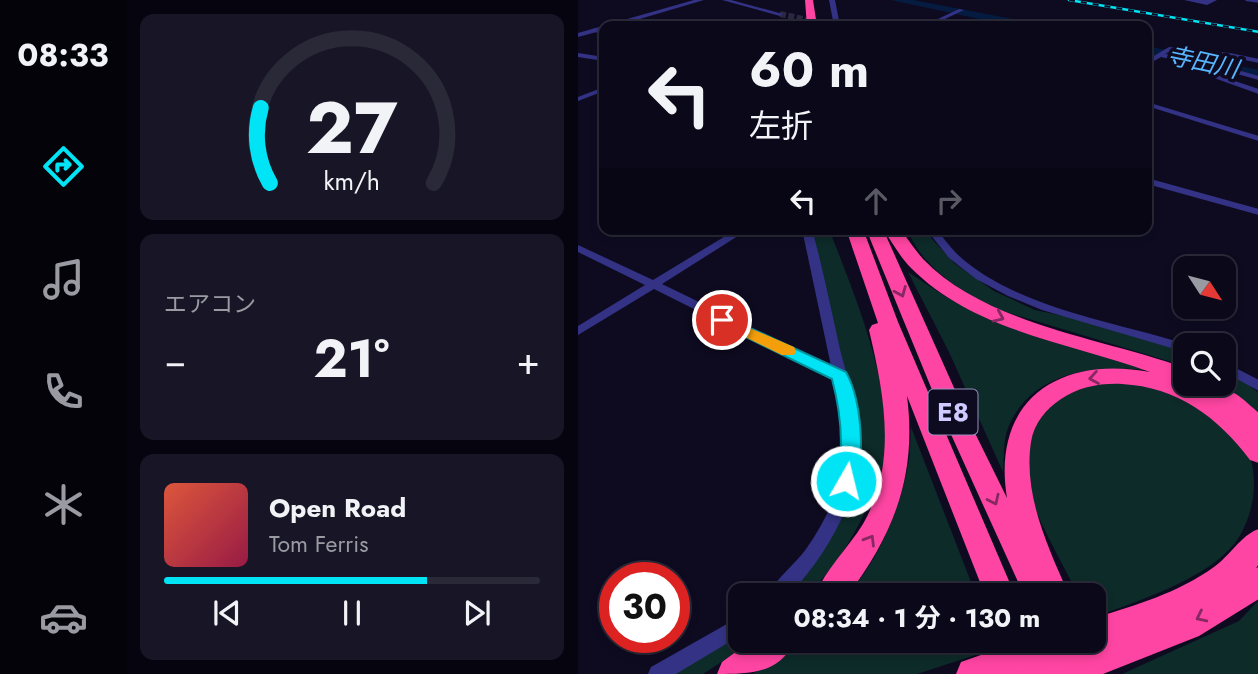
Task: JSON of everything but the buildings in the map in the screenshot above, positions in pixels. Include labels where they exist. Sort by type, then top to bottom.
[{"type":"highway","points":[[809,0],[811,21]]},
{"type":"highway","points":[[840,583],[856,563],[876,530],[889,499],[899,436],[896,402],[888,365],[853,235]]},
{"type":"highway","name":"E8","points":[[853,235],[995,583]]},
{"type":"highway","name":"E8","points":[[877,235],[956,419],[1040,583]]},
{"type":"highway","points":[[895,235],[920,268],[972,304],[1038,332],[1173,373]]},
{"type":"highway","points":[[1042,583],[1023,512],[1017,462],[1020,439],[1027,420],[1057,391],[1100,376],[1151,380],[1177,387],[1203,400],[1224,415],[1244,433],[1259,453]]},
{"type":"highway","points":[[1221,396],[1233,403],[1259,427]]},
{"type":"highway","points":[[1106,630],[1179,603],[1213,584],[1238,565],[1259,541]]},
{"type":"highway","points":[[1055,674],[1184,626],[1230,603],[1259,581]]},
{"type":"highway","points":[[734,674],[762,653]]},
{"type":"highway","points":[[1027,653],[1037,674]]},
{"type":"highway","points":[[973,674],[1036,653]]},
{"type":"highway","points":[[1068,653],[1079,674]]},
{"type":"highway","points":[[1081,653],[1091,674]]},
{"type":"street","points":[[627,21],[701,0]]},
{"type":"street","points":[[725,0],[778,13],[777,21]]},
{"type":"street","points":[[832,0],[836,21]]},
{"type":"street","points":[[1188,0],[1207,3],[1213,0]]},
{"type":"street","points":[[1246,0],[1259,2]]},
{"type":"street","points":[[937,21],[961,10]]},
{"type":"street","points":[[578,35],[599,29]]},
{"type":"street","points":[[594,30],[599,32]]},
{"type":"street","points":[[1152,59],[1169,49],[1230,55],[1259,61]]},
{"type":"street","points":[[1161,53],[1259,71]]},
{"type":"street","points":[[1161,53],[1259,78]]},
{"type":"street","points":[[578,55],[599,58]]},
{"type":"street","points":[[1205,73],[1259,92]]},
{"type":"street","points":[[578,99],[599,91]]},
{"type":"street","points":[[1152,106],[1259,139]]},
{"type":"street","points":[[1152,182],[1259,212]]},
{"type":"street","points":[[578,331],[734,235]]},
{"type":"street","points":[[790,583],[840,502],[851,461],[849,410],[808,235]]},
{"type":"street","points":[[936,235],[949,252],[1000,290],[1173,344]]},
{"type":"street","points":[[578,248],[840,376]]},
{"type":"street","points":[[1236,373],[1259,386]]},
{"type":"street","points":[[658,674],[728,633]]},
{"type":"green space","points":[[811,235],[831,235],[860,310],[883,397],[885,452],[879,479],[868,506],[830,570],[818,583],[784,583],[821,545],[853,490],[862,444],[858,407],[844,366]]},
{"type":"green space","points":[[910,235],[928,235],[954,263],[994,291],[1035,310],[1087,321],[1173,345],[1173,362],[999,310],[945,278],[923,256]]},
{"type":"green space","points":[[908,272],[946,297],[992,320],[1158,372],[1137,369],[1093,370],[1071,374],[1034,393],[1019,408],[1008,428],[1004,444],[1003,472],[949,352]]},
{"type":"green space","points":[[1236,376],[1258,392],[1258,414],[1236,395]]},
{"type":"green space","points":[[1105,383],[1139,384],[1173,392],[1173,396],[1179,396],[1189,402],[1230,432],[1246,450],[1253,468],[1254,490],[1250,513],[1241,534],[1223,556],[1170,588],[1106,613],[1106,583],[1072,583],[1037,513],[1027,461],[1028,442],[1041,413],[1067,394]]},
{"type":"green space","points":[[911,427],[971,583],[857,583],[886,535],[900,499],[909,460]]},
{"type":"green space","points":[[1258,601],[1258,674],[1122,674],[1239,621]]},
{"type":"green space","points":[[728,632],[728,653],[735,653],[703,674],[676,674]]},
{"type":"green space","points":[[782,653],[982,653],[917,674],[753,674]]},
{"type":"waterway","name":"寺田川","points":[[896,0],[1003,21]]},
{"type":"waterway","name":"寺田川","points":[[1152,51],[1259,74]]},
{"type":"tunnel","points":[[780,14],[813,21]]},
{"type":"railway","points":[[1069,0],[1259,32]]},
{"type":"slow traffic","points":[[745,331],[788,351]]},
{"type":"route","points":[[722,320],[840,376],[849,410],[851,461],[846,481]]}]
